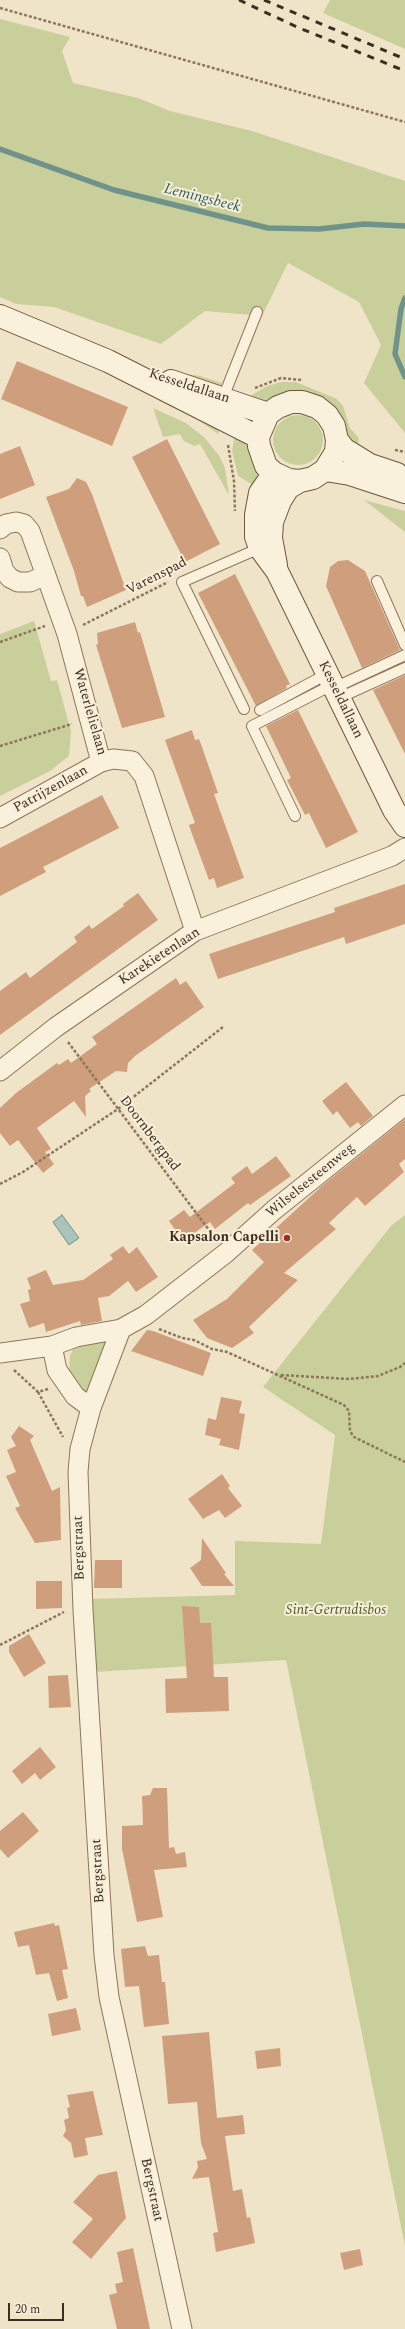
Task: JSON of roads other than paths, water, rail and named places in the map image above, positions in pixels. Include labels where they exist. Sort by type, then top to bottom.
[{"type":"street","name":"Kesseldallaan","points":[[0,316],[108,361],[258,437]]},
{"type":"street","name":"Kesseldallaan","points":[[108,361],[268,414]]},
{"type":"street","points":[[300,481],[288,480],[274,473],[266,466],[261,455],[258,437],[268,414],[278,407],[291,402],[310,404],[327,415],[334,426],[337,440],[336,452],[325,470],[350,474],[405,492]]},
{"type":"street","points":[[337,440],[344,449],[370,465],[405,477]]},
{"type":"street","name":"Kesseldallaan","points":[[277,571],[271,538],[272,522],[280,501],[288,488],[300,481],[313,478],[325,470]]},
{"type":"street","name":"Kesseldallaan","points":[[274,473],[260,492],[256,515],[256,537],[260,548],[277,571],[333,686],[403,820]]},
{"type":"street","name":"Waterlelielaan","points":[[0,528],[6,524],[16,522],[24,524],[30,531],[64,627],[101,762],[113,759],[132,761],[144,776],[195,931]]},
{"type":"street","points":[[0,558],[4,571],[10,578],[18,582],[30,582],[46,575]]},
{"type":"street","name":"Patrijzenlaan","points":[[0,818],[101,762]]},
{"type":"street","name":"Karekietenlaan","points":[[0,1070],[56,1027],[195,931],[392,856],[405,848]]},
{"type":"street","name":"Wilselsesteenweg","points":[[3,1352],[52,1346],[76,1337],[121,1330],[169,1298],[226,1253],[274,1210],[405,1105]]},
{"type":"street","points":[[52,1346],[57,1370],[75,1396],[91,1408],[121,1330]]},
{"type":"street","name":"Bergstraat","points":[[91,1408],[80,1449],[78,1472],[83,1610],[104,1955],[109,1997],[182,2329]]},
{"type":"lane","points":[[223,398],[257,312]]},
{"type":"lane","points":[[244,709],[182,582],[260,548]]},
{"type":"lane","points":[[377,581],[405,645]]},
{"type":"lane","points":[[295,816],[252,726],[333,686],[405,655]]},
{"type":"lane","points":[[260,710],[333,686],[405,668]]},
{"type":"water","points":[[62,1215],[79,1238],[69,1245],[53,1222]]},
{"type":"waterway","name":"Lemingsbeek","points":[[0,149],[114,190],[268,228],[319,229],[364,224],[405,226]]},
{"type":"waterway","points":[[405,298],[401,309],[395,354],[405,377]]},
{"type":"railway","points":[[239,0],[297,27],[405,71]]},
{"type":"railway","points":[[264,0],[405,59]]},
{"type":"place","name":"Kapsalon Capelli","points":[[287,1238]]},
{"type":"park label","name":"Sint-Gertrudisbos","points":[[336,1611]]}]
